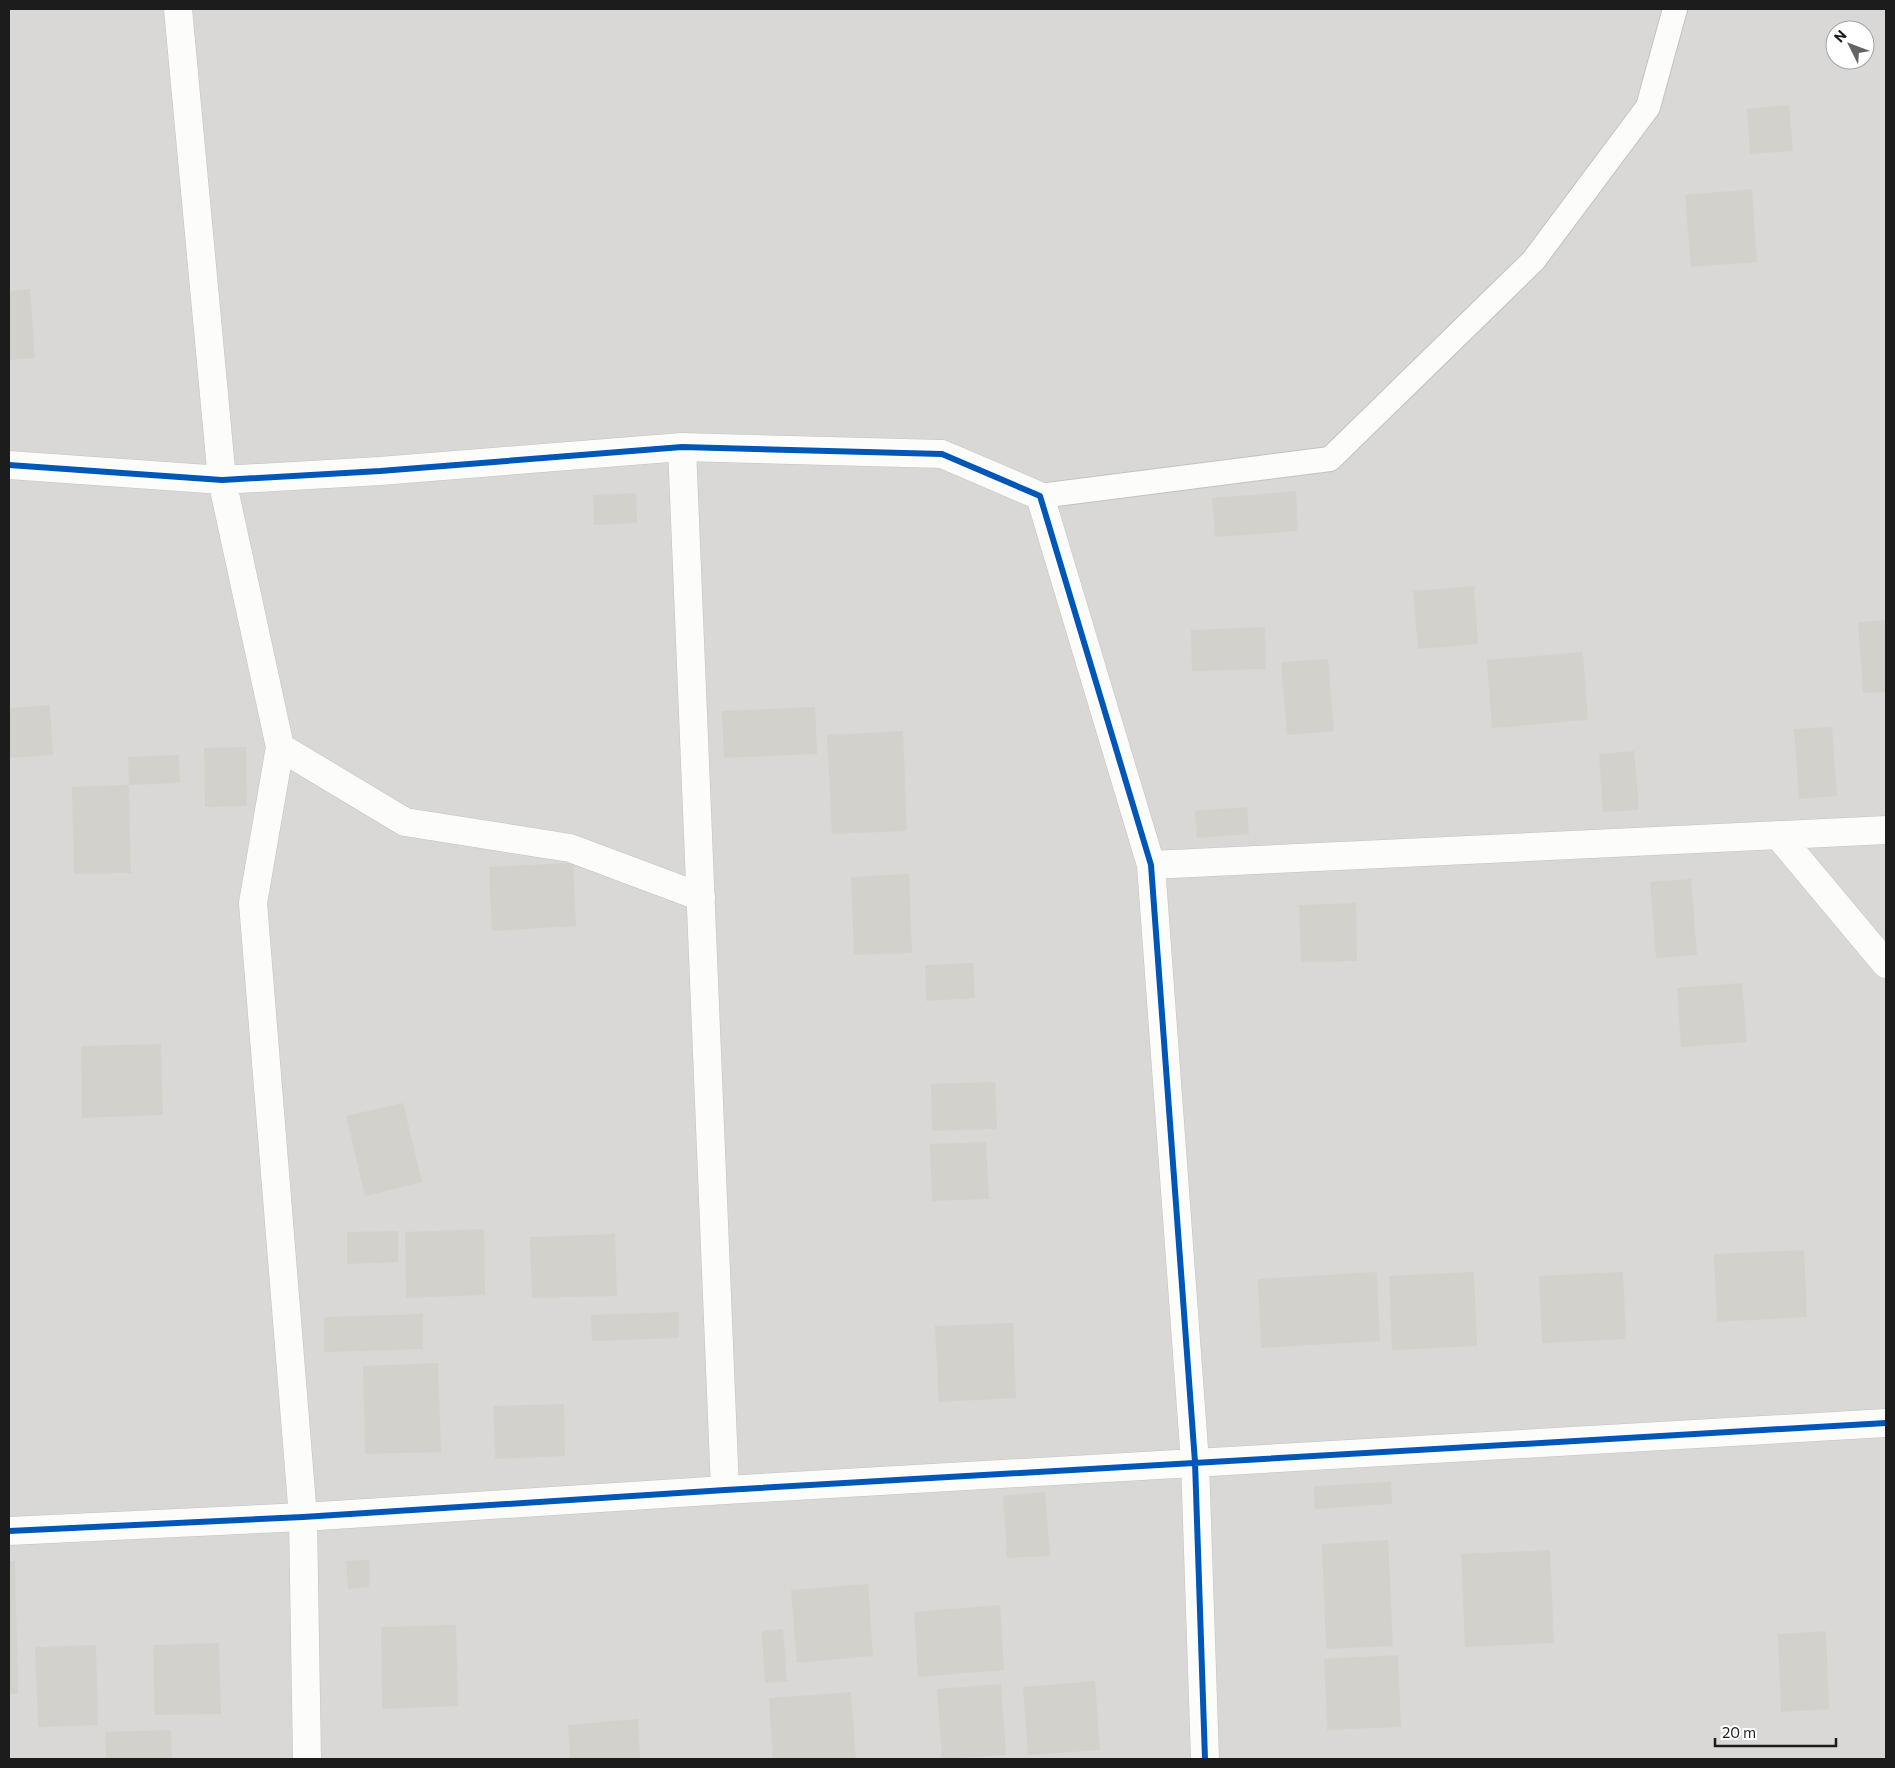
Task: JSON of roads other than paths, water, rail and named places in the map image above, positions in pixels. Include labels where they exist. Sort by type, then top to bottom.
[{"type":"street","points":[[178,9],[222,480],[280,747],[253,902],[303,1517],[307,1759]]},
{"type":"street","points":[[682,447],[726,1490]]},
{"type":"street","points":[[9,465],[222,480],[380,471],[682,447],[942,454],[1040,496],[1150,865],[1195,1462],[1205,1759]]},
{"type":"street","points":[[280,747],[405,822],[570,848],[701,897]]},
{"type":"street","points":[[1150,865],[1886,830]]},
{"type":"street","points":[[1778,835],[1886,964]]},
{"type":"street","points":[[9,1532],[303,1517],[1195,1462],[1886,1423]]},
{"type":"lane","points":[[1040,496],[1330,460],[1533,261],[1648,107],[1675,9]]}]
